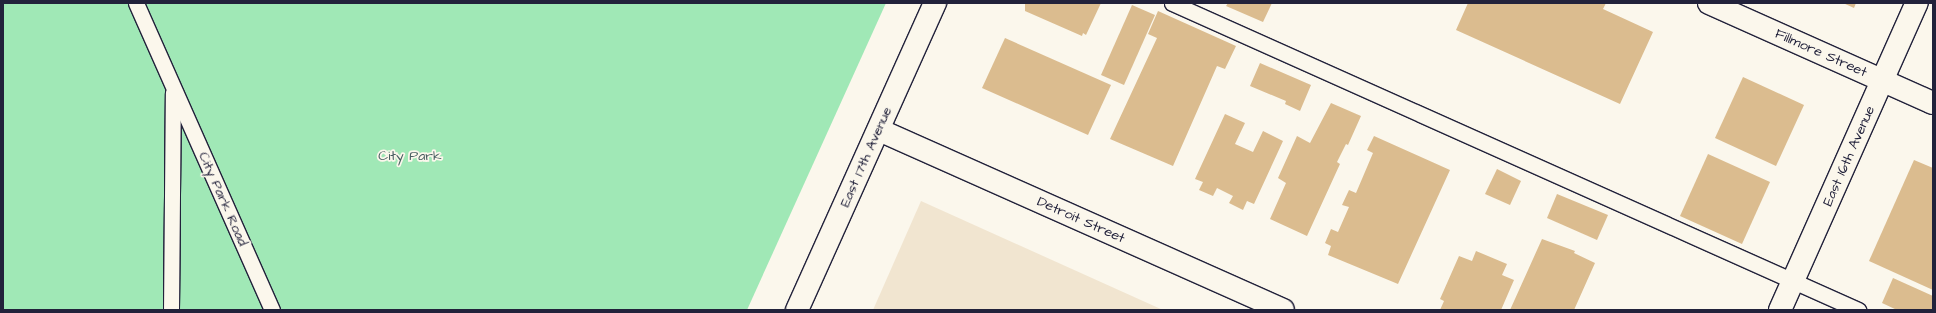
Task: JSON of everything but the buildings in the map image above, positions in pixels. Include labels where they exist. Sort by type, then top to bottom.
[{"type":"street","name":"East 17th Avenue","points":[[797,310],[935,3]]},
{"type":"street","name":"Fillmore Street","points":[[1709,3],[1933,103]]},
{"type":"street","name":"East 16th Avenue","points":[[1780,310],[1917,3]]},
{"type":"street","name":"Detroit Street","points":[[879,130],[1283,310]]},
{"type":"lane","name":"City Park Road","points":[[136,3],[272,310]]},
{"type":"lane","points":[[1172,3],[1858,310]]},
{"type":"lane","name":"City Park Road","points":[[171,310],[173,88]]},
{"type":"shaded area","points":[[921,201],[1163,310],[873,310]]},
{"type":"green space","name":"City Park","points":[[3,3],[886,3],[747,310],[3,310]]}]
